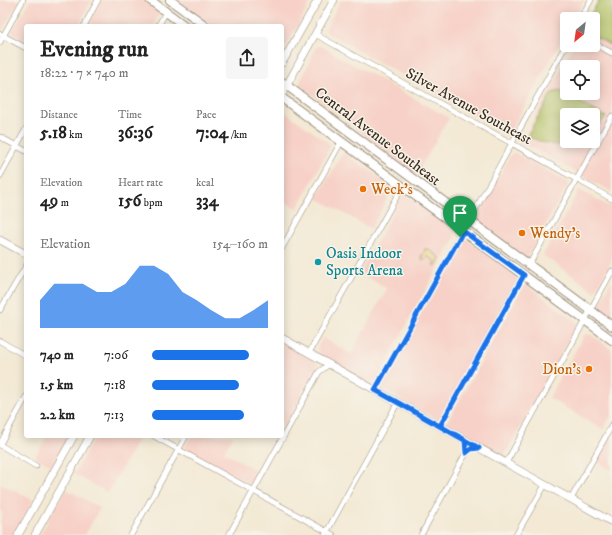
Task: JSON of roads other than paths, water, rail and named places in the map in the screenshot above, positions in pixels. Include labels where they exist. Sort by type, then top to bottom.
[{"type":"main road","points":[[150,0],[182,24]]},
{"type":"main road","points":[[172,0],[203,24]]},
{"type":"main road","name":"Central Avenue Southeast","points":[[284,84],[612,326]]},
{"type":"main road","points":[[284,99],[612,340]]},
{"type":"street","points":[[0,42],[2,34],[23,0]]},
{"type":"street","points":[[85,24],[98,0]]},
{"type":"street","points":[[284,60],[318,0]]},
{"type":"street","points":[[284,84],[334,0]]},
{"type":"street","points":[[584,12],[591,0]]},
{"type":"street","points":[[159,24],[166,12]]},
{"type":"street","points":[[2,34],[24,47]]},
{"type":"street","name":"Silver Avenue Southeast","points":[[315,34],[612,199]]},
{"type":"street","points":[[600,47],[612,53]]},
{"type":"street","points":[[469,221],[562,52]]},
{"type":"street","points":[[529,265],[612,116]]},
{"type":"street","points":[[0,176],[24,133]]},
{"type":"street","points":[[0,137],[24,150]]},
{"type":"street","points":[[284,244],[341,142]]},
{"type":"street","points":[[309,353],[402,186]]},
{"type":"street","points":[[375,390],[463,231]]},
{"type":"street","points":[[0,240],[24,253]]},
{"type":"street","points":[[0,310],[24,268]]},
{"type":"street","points":[[506,463],[612,271]]},
{"type":"street","points":[[440,426],[524,275]]},
{"type":"street","points":[[284,339],[612,522]]},
{"type":"street","points":[[0,341],[24,355]]},
{"type":"street","points":[[319,358],[319,372]]},
{"type":"street","points":[[284,435],[319,372],[330,364]]},
{"type":"street","points":[[24,401],[0,444],[36,466]]},
{"type":"street","points":[[326,533],[398,402]]},
{"type":"street","points":[[571,499],[612,425]]},
{"type":"street","points":[[18,535],[73,438]]},
{"type":"street","points":[[35,535],[89,438]]},
{"type":"street","points":[[158,438],[326,533],[333,535]]},
{"type":"street","points":[[132,535],[185,438]]},
{"type":"street","points":[[229,535],[282,438]]},
{"type":"street","points":[[465,440],[466,453]]},
{"type":"street","points":[[421,535],[466,453],[471,449],[479,448]]},
{"type":"street","points":[[516,535],[545,485]]},
{"type":"place","name":"Weck's","points":[[363,189]]},
{"type":"place","name":"Wendy's","points":[[522,233]]},
{"type":"place","name":"Oasis Indoor Sports Arena","points":[[318,262]]},
{"type":"place","name":"Dion's","points":[[589,369]]}]
